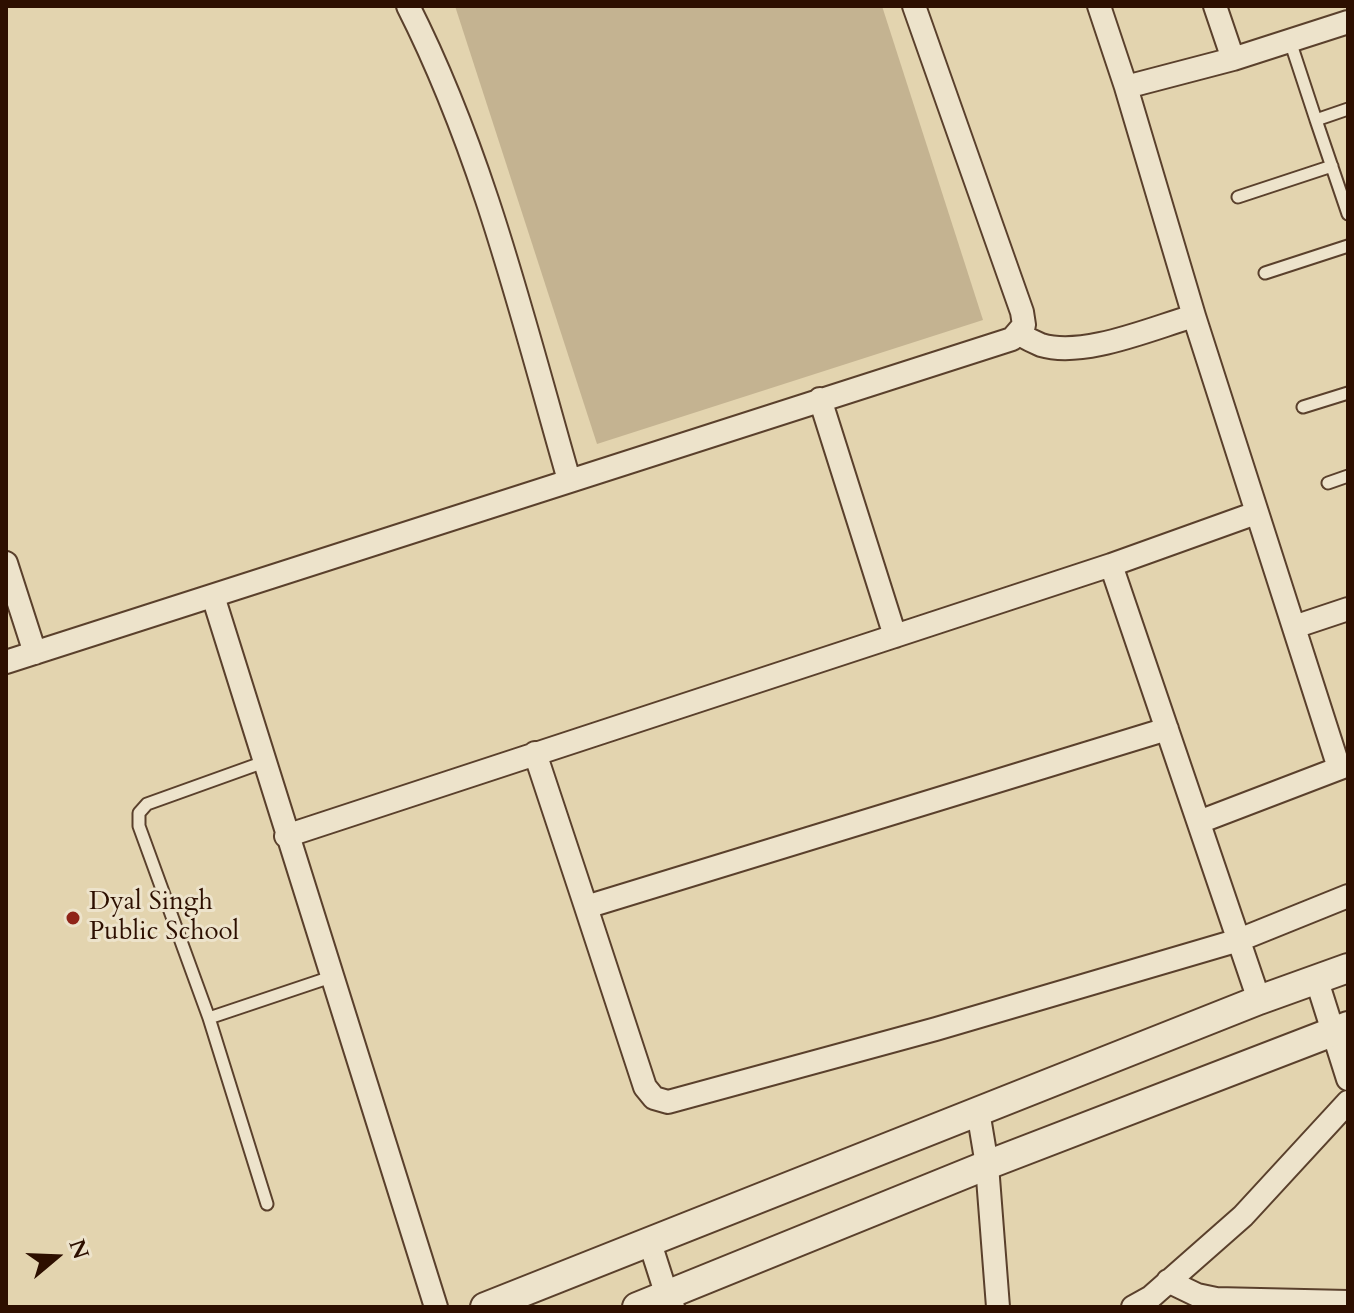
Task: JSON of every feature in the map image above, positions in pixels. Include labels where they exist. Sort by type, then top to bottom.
[{"type":"street","points":[[408,6],[432,54],[476,162],[569,480]]},
{"type":"street","points":[[6,662],[1012,339],[1019,334],[1024,325],[1022,312],[914,6]]},
{"type":"street","points":[[1099,6],[1256,513],[1343,767],[1199,822]]},
{"type":"street","points":[[1215,6],[1233,59]]},
{"type":"street","points":[[1126,87],[1290,41],[1342,17]]},
{"type":"street","points":[[1019,334],[1044,345],[1073,348],[1107,342],[1194,316]]},
{"type":"street","points":[[820,399],[895,636]]},
{"type":"street","points":[[286,836],[1111,565],[1256,513]]},
{"type":"street","points":[[6,563],[35,653]]},
{"type":"street","points":[[1111,565],[1259,1000]]},
{"type":"street","points":[[213,596],[436,1307]]},
{"type":"street","points":[[1294,627],[1348,609]]},
{"type":"street","points":[[586,907],[1167,729]]},
{"type":"street","points":[[535,753],[645,1087],[654,1098],[668,1102],[921,1034],[1239,940],[1348,896]]},
{"type":"street","points":[[485,1307],[1259,1000],[1348,968]]},
{"type":"street","points":[[1317,981],[1341,1029],[1348,1079]]},
{"type":"street","points":[[637,1307],[670,1301],[987,1165],[1341,1029]]},
{"type":"street","points":[[1133,1307],[1151,1297],[1243,1216],[1348,1102]]},
{"type":"street","points":[[978,1111],[987,1165],[998,1307]]},
{"type":"street","points":[[650,1243],[670,1301]]},
{"type":"street","points":[[1168,1281],[1196,1301],[1348,1302]]},
{"type":"lane","points":[[1290,41],[1348,214]]},
{"type":"lane","points":[[1316,120],[1348,109]]},
{"type":"lane","points":[[1238,197],[1332,166]]},
{"type":"lane","points":[[1265,273],[1348,246]]},
{"type":"lane","points":[[1303,407],[1348,393]]},
{"type":"lane","points":[[1328,483],[1348,476]]},
{"type":"lane","points":[[264,762],[147,804],[139,813],[139,826],[209,1018],[267,1204]]},
{"type":"lane","points":[[209,1018],[331,977]]},
{"type":"shaded area","points":[[455,6],[882,6],[983,320],[597,444]]},
{"type":"place","name":"Dyal Singh Public School","points":[[73,918]]}]
